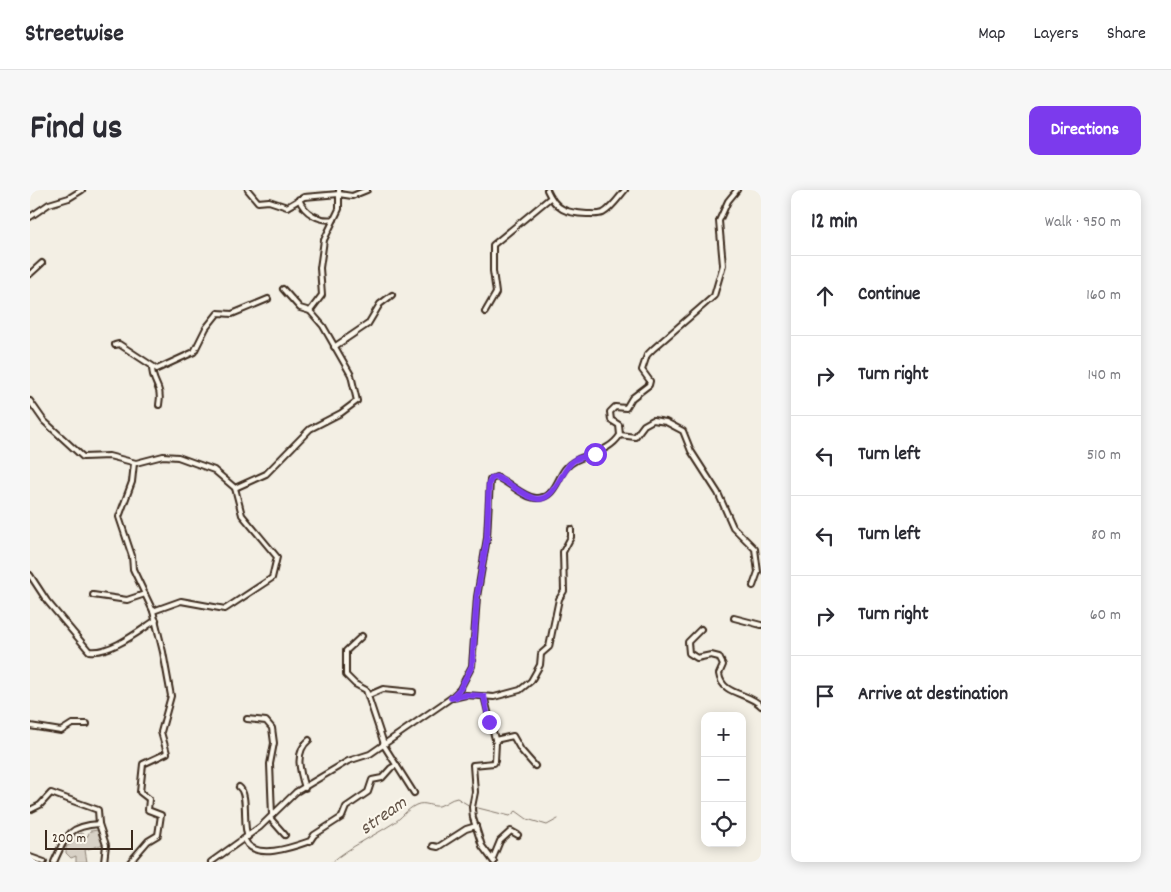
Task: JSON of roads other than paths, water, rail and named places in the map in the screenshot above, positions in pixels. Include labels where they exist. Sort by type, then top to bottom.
[{"type":"street","points":[[30,217],[49,204],[69,198],[82,190]]},
{"type":"street","points":[[248,190],[258,202],[269,201],[287,208],[299,199],[339,192],[352,196],[368,190]]},
{"type":"street","points":[[546,190],[559,209],[567,213],[600,214],[605,212],[625,190]]},
{"type":"street","points":[[620,435],[618,423],[611,420],[610,412],[616,407],[624,409],[628,407],[632,398],[649,385],[650,381],[642,370],[647,355],[714,296],[723,265],[719,220],[724,207],[738,190]]},
{"type":"street","points":[[310,311],[322,295],[320,268],[324,240],[340,204],[339,192]]},
{"type":"street","points":[[485,312],[496,293],[493,271],[493,245],[550,198]]},
{"type":"street","points":[[299,199],[301,204],[316,218],[323,221],[334,219]]},
{"type":"street","points":[[30,274],[42,263]]},
{"type":"street","points":[[235,488],[266,474],[310,429],[341,413],[357,401],[351,375],[334,347],[310,311],[300,308],[283,289]]},
{"type":"street","points":[[334,347],[368,324],[383,301],[392,295]]},
{"type":"street","points":[[115,345],[119,344],[157,369],[194,352],[206,328],[219,312],[232,314],[268,300]]},
{"type":"street","points":[[152,367],[153,377],[160,391],[159,405]]},
{"type":"street","points":[[30,401],[44,421],[78,454],[87,458],[117,457],[134,463],[164,456],[178,457],[214,470],[235,488],[242,515],[277,557],[272,578],[226,609],[181,601],[153,611]]},
{"type":"street","points":[[211,862],[246,839],[296,792],[348,761],[370,754],[451,698],[460,689],[472,666],[477,596],[487,538],[490,480],[496,477],[532,497],[542,497],[557,486],[564,471],[574,461],[599,452],[620,435],[635,437],[644,425],[654,420],[666,422],[683,431],[691,451],[718,493],[733,527],[755,549],[758,572],[752,586]]},
{"type":"street","points":[[130,862],[148,841],[158,835],[161,816],[148,810],[149,800],[140,792],[143,764],[166,753],[161,732],[170,693],[156,620],[146,594],[135,574],[132,556],[119,517],[132,482],[134,463]]},
{"type":"street","points":[[451,698],[466,695],[494,697],[523,689],[538,669],[541,654],[550,643],[559,599],[564,591],[563,552],[571,538],[572,529]]},
{"type":"street","points":[[30,575],[48,601],[89,651],[94,652],[120,643],[156,620]]},
{"type":"street","points":[[93,595],[127,600],[146,594]]},
{"type":"street","points":[[734,618],[761,625]]},
{"type":"street","points":[[701,629],[688,642],[689,653],[697,658],[711,655],[719,657],[723,665],[719,674],[722,683],[731,692],[754,700],[761,706]]},
{"type":"street","points":[[362,636],[346,652],[345,672],[352,681],[364,687],[369,695],[383,744],[414,793]]},
{"type":"street","points":[[369,695],[383,689],[413,692]]},
{"type":"street","points":[[484,696],[495,740],[495,763],[473,765],[475,792],[472,812],[484,848],[494,860],[503,837],[511,831],[518,835]]},
{"type":"street","points":[[248,719],[266,721],[272,728],[274,743],[270,764],[271,817],[285,835]]},
{"type":"street","points":[[30,726],[60,731],[72,724],[87,724]]},
{"type":"street","points":[[495,740],[513,736],[535,766]]},
{"type":"street","points":[[305,788],[300,769],[300,752],[309,740]]},
{"type":"street","points":[[239,787],[244,795],[248,847],[256,850],[276,850],[310,841],[314,835],[342,817],[346,807],[368,792],[372,780],[382,778],[390,768],[397,765]]},
{"type":"street","points":[[30,810],[40,805],[49,793],[55,793],[98,810],[99,824],[106,845],[104,862]]},
{"type":"street","points":[[54,862],[71,831],[81,826],[99,824]]},
{"type":"street","points":[[433,846],[438,847],[466,828],[476,826]]},
{"type":"street","points":[[30,856],[44,862]]},
{"type":"waterway","name":"stream","points":[[332,862],[354,846],[395,822],[416,805],[439,806],[457,798],[470,806]]},
{"type":"waterway","name":"stream","points":[[474,807],[510,816],[516,811],[527,819],[547,825],[558,819]]}]
